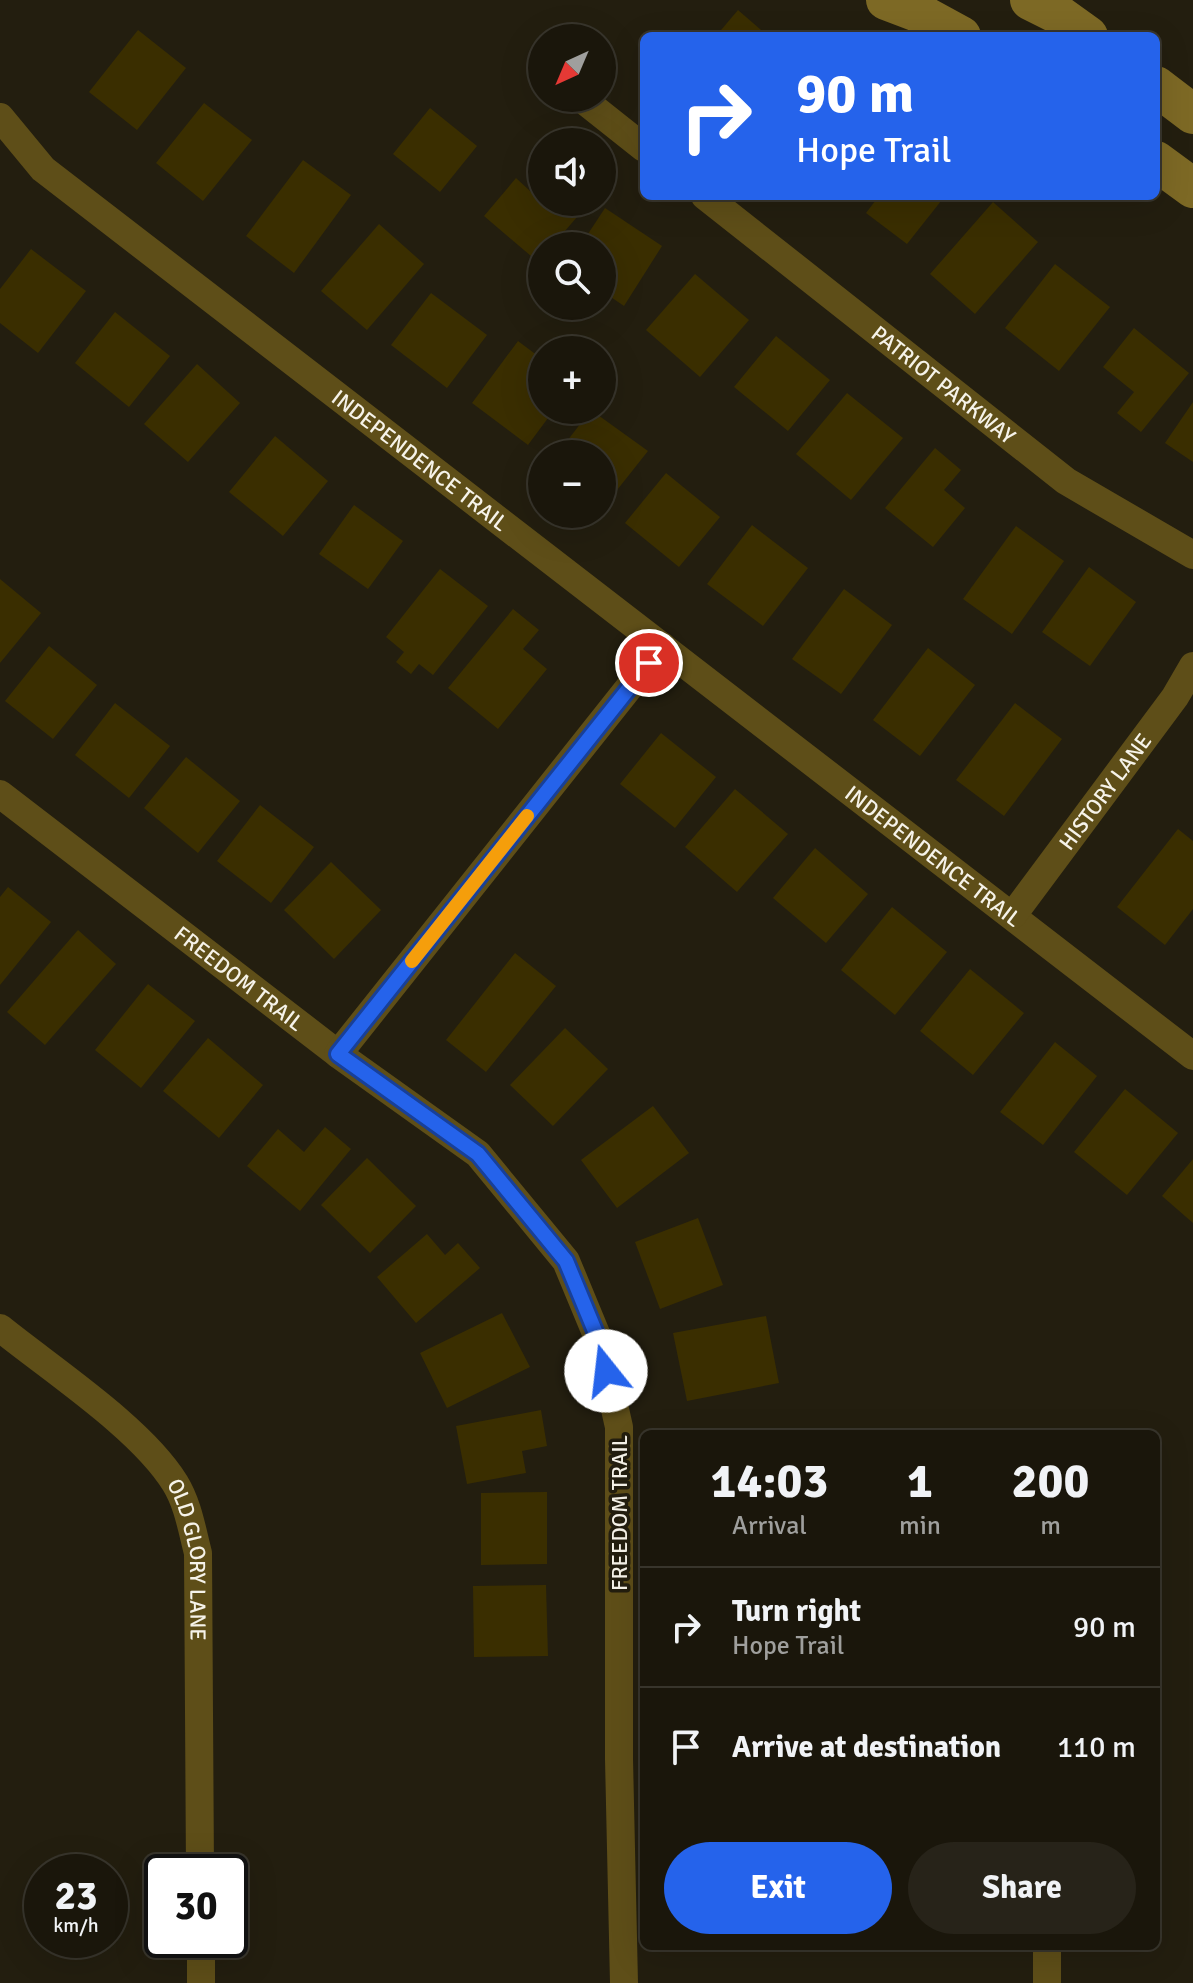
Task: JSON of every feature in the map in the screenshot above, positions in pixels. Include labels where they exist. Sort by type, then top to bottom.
[{"type":"street","points":[[886,0],[915,11],[954,32]]},
{"type":"street","points":[[1030,0],[1056,13],[1082,32]]},
{"type":"street","points":[[1160,89],[1193,114]]},
{"type":"street","points":[[599,112],[640,145]]},
{"type":"street","name":"INDEPENDENCE TRAIL","points":[[0,117],[43,169],[1193,1056]]},
{"type":"street","points":[[1160,164],[1193,188]]},
{"type":"street","name":"PATRIOT PARKWAY","points":[[710,200],[1066,481],[1193,555]]},
{"type":"street","points":[[338,1054],[662,646]]},
{"type":"street","name":"HISTORY LANE","points":[[1013,915],[1175,697],[1193,666]]},
{"type":"street","name":"FREEDOM TRAIL","points":[[0,794],[338,1054],[478,1154],[566,1261],[600,1343],[619,1427],[619,1759],[624,1983]]},
{"type":"street","name":"OLD GLORY LANE","points":[[0,1328],[124,1428],[159,1462],[187,1507],[198,1553],[200,1854]]},
{"type":"street","points":[[1047,1950],[1047,1983]]},
{"type":"street","points":[[201,1958],[201,1983]]},
{"type":"building","points":[[738,10],[763,32],[719,32]]},
{"type":"building","points":[[138,30],[186,68],[137,130],[89,92]]},
{"type":"building","points":[[204,103],[252,140],[203,201],[156,163]]},
{"type":"building","points":[[430,108],[477,146],[440,192],[393,154]]},
{"type":"building","points":[[303,160],[351,195],[294,273],[246,236]]},
{"type":"building","points":[[516,178],[528,189],[528,216],[578,216],[564,232],[528,232],[528,253],[484,216]]},
{"type":"building","points":[[876,200],[942,200],[907,244],[866,213]]},
{"type":"building","points":[[993,202],[1038,242],[975,314],[930,274]]},
{"type":"building","points":[[616,215],[662,246],[624,306],[616,301],[616,232],[589,232],[600,216]]},
{"type":"building","points":[[379,224],[424,264],[367,330],[321,291]]},
{"type":"building","points":[[31,249],[86,291],[38,353],[0,323],[0,289]]},
{"type":"building","points":[[1055,264],[1110,307],[1059,371],[1005,328]]},
{"type":"building","points":[[695,274],[749,320],[700,377],[646,330]]},
{"type":"building","points":[[431,293],[487,335],[447,388],[391,345]]},
{"type":"building","points":[[115,312],[170,356],[129,407],[75,363]]},
{"type":"building","points":[[1134,328],[1189,373],[1141,432],[1117,413],[1134,392],[1103,367]]},
{"type":"building","points":[[776,336],[830,380],[788,431],[734,387]]},
{"type":"building","points":[[518,341],[528,348],[528,424],[544,424],[532,440],[528,440],[528,445],[472,403]]},
{"type":"building","points":[[197,364],[240,403],[188,462],[144,424]]},
{"type":"building","points":[[847,393],[903,438],[851,500],[796,454]]},
{"type":"building","points":[[1193,402],[1193,462],[1165,443]]},
{"type":"building","points":[[580,424],[610,424],[648,451],[616,491],[616,440],[568,440]]},
{"type":"building","points":[[275,436],[328,481],[283,536],[229,492]]},
{"type":"building","points":[[935,448],[961,470],[944,490],[965,508],[933,547],[885,508]]},
{"type":"building","points":[[666,473],[720,517],[679,567],[625,523]]},
{"type":"building","points":[[354,505],[403,541],[368,589],[319,554]]},
{"type":"building","points":[[752,525],[808,568],[763,626],[707,584]]},
{"type":"building","points":[[1016,526],[1064,561],[1012,634],[963,599]]},
{"type":"building","points":[[1089,567],[1136,602],[1090,666],[1042,632]]},
{"type":"building","points":[[440,569],[488,606],[433,675],[419,664],[411,674],[396,662],[404,652],[386,637]]},
{"type":"building","points":[[0,579],[41,613],[0,663]]},
{"type":"building","points":[[844,589],[892,625],[841,694],[792,659]]},
{"type":"building","points":[[513,609],[539,630],[523,649],[547,669],[498,729],[448,688]]},
{"type":"building","points":[[49,646],[97,685],[53,739],[5,701]]},
{"type":"building","points":[[928,648],[975,685],[920,756],[873,720]]},
{"type":"building","points":[[115,703],[170,746],[129,798],[75,755]]},
{"type":"building","points":[[1015,703],[1062,739],[1004,816],[956,780]]},
{"type":"building","points":[[661,733],[716,777],[675,828],[620,784]]},
{"type":"building","points":[[186,757],[240,801],[198,853],[144,808]]},
{"type":"building","points":[[735,789],[788,834],[737,892],[685,847]]},
{"type":"building","points":[[260,805],[314,847],[271,903],[217,861]]},
{"type":"building","points":[[1178,829],[1193,841],[1193,909],[1165,945],[1117,907]]},
{"type":"building","points":[[815,848],[868,894],[826,943],[773,898]]},
{"type":"building","points":[[331,862],[381,910],[334,959],[284,910]]},
{"type":"building","points":[[8,887],[51,922],[0,985],[0,897]]},
{"type":"building","points":[[892,907],[947,952],[895,1015],[841,970]]},
{"type":"building","points":[[78,930],[116,964],[45,1045],[7,1012]]},
{"type":"building","points":[[515,953],[556,986],[486,1072],[446,1040]]},
{"type":"building","points":[[970,969],[1024,1013],[973,1075],[920,1031]]},
{"type":"building","points":[[148,984],[195,1021],[141,1088],[95,1050]]},
{"type":"building","points":[[565,1028],[608,1069],[553,1126],[510,1085]]},
{"type":"building","points":[[208,1038],[263,1085],[219,1138],[163,1091]]},
{"type":"building","points":[[1055,1042],[1097,1076],[1043,1145],[1000,1112]]},
{"type":"building","points":[[1125,1089],[1178,1133],[1127,1195],[1074,1152]]},
{"type":"building","points":[[653,1106],[689,1153],[617,1208],[581,1160]]},
{"type":"building","points":[[325,1127],[351,1149],[300,1211],[247,1166],[278,1129],[304,1152]]},
{"type":"building","points":[[367,1158],[416,1206],[370,1253],[321,1205]]},
{"type":"building","points":[[1193,1159],[1193,1223],[1162,1196]]},
{"type":"building","points":[[698,1218],[723,1285],[660,1309],[635,1242]]},
{"type":"building","points":[[427,1234],[445,1255],[458,1243],[480,1268],[416,1323],[377,1277]]},
{"type":"building","points":[[502,1313],[530,1367],[447,1408],[420,1353]]},
{"type":"building","points":[[766,1316],[779,1383],[687,1401],[673,1333]]},
{"type":"building","points":[[541,1410],[547,1446],[522,1451],[526,1473],[467,1484],[456,1426]]},
{"type":"building","points":[[547,1492],[547,1564],[481,1565],[481,1493]]},
{"type":"building","points":[[546,1585],[548,1656],[474,1657],[473,1586]]},
{"type":"slow traffic","points":[[412,961],[527,816]]},
{"type":"route","points":[[606,1371],[600,1343],[566,1261],[478,1154],[338,1054],[649,663]]}]
